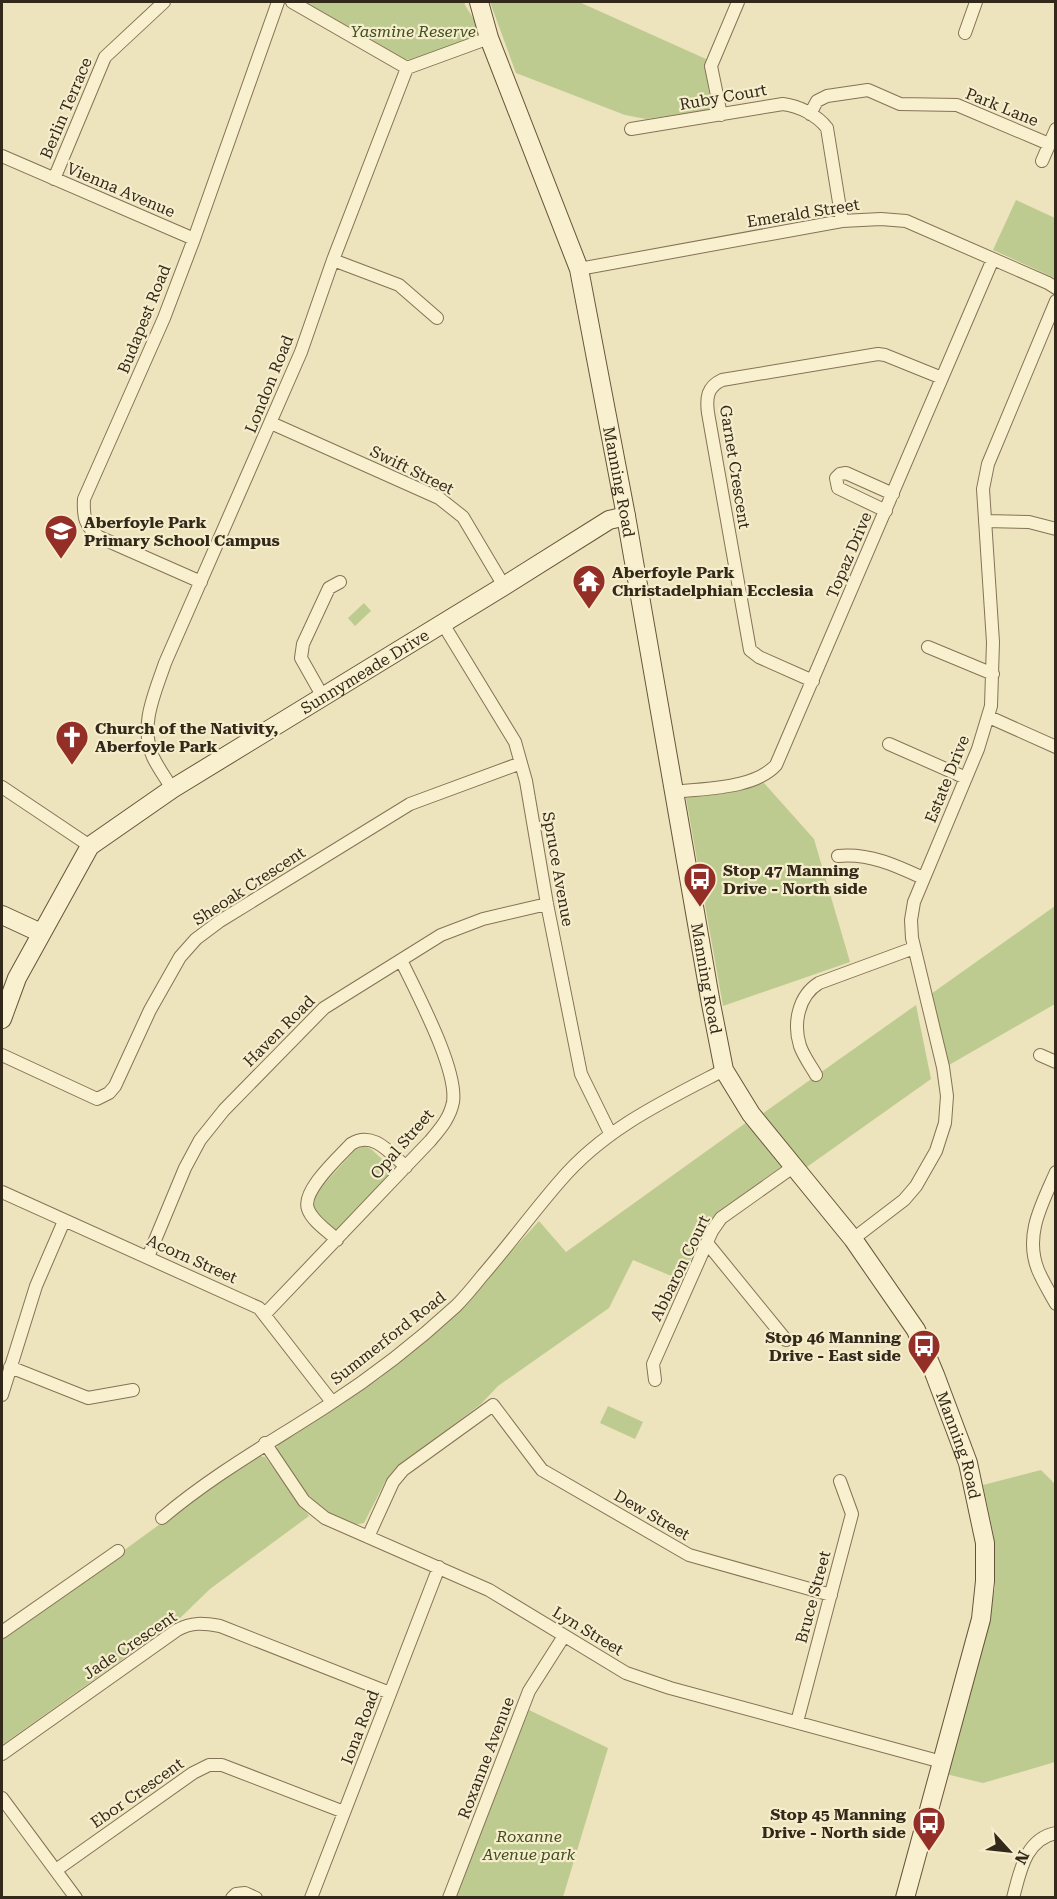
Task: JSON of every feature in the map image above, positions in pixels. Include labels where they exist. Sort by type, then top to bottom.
[{"type":"street","name":"Berlin Terrace","points":[[54,180],[105,57],[164,2]]},
{"type":"street","name":"Budapest Road","points":[[201,582],[99,537],[85,522],[84,499],[164,318],[278,2]]},
{"type":"street","points":[[292,2],[406,68],[489,38]]},
{"type":"street","name":"Manning Road","points":[[478,2],[489,38],[579,269],[626,516],[724,1070],[750,1114],[853,1239],[916,1330],[968,1464],[985,1543],[985,1581],[981,1619],[905,1898]]},
{"type":"street","points":[[721,114],[711,66],[738,2]]},
{"type":"street","points":[[965,33],[976,2]]},
{"type":"street","name":"London Road","points":[[172,789],[153,757],[147,739],[148,713],[165,663],[301,352],[333,260],[406,68]]},
{"type":"street","name":"Park Lane","points":[[810,114],[817,101],[827,96],[868,90],[900,104],[957,105],[1049,144]]},
{"type":"street","name":"Ruby Court","points":[[631,129],[783,104],[793,105],[820,118],[827,128],[842,221]]},
{"type":"street","points":[[1042,161],[1056,129]]},
{"type":"street","name":"Vienna Avenue","points":[[2,156],[194,239]]},
{"type":"street","name":"Emerald Street","points":[[579,269],[842,221],[881,219],[906,221],[1056,288]]},
{"type":"street","name":"Topaz Drive","points":[[675,792],[746,783],[769,773],[776,765],[993,259]]},
{"type":"street","points":[[333,260],[399,285],[437,318]]},
{"type":"street","name":"Estate Drive","points":[[853,1239],[904,1200],[916,1186],[936,1151],[945,1123],[947,1096],[943,1067],[914,948],[911,920],[914,902],[923,878],[966,778],[989,717],[993,674],[986,521],[982,489],[988,464],[1056,301]]},
{"type":"street","name":"Garnet Crescent","points":[[813,681],[759,657],[750,650],[708,413],[708,391],[715,383],[722,380],[878,354],[942,378]]},
{"type":"street","name":"Swift Street","points":[[271,423],[438,498],[463,517],[504,586]]},
{"type":"street","points":[[886,511],[838,488],[836,478],[846,473],[893,494]]},
{"type":"street","name":"Sunnymeade Drive","points":[[2,1019],[17,978],[90,846],[172,789],[609,520],[626,516]]},
{"type":"street","points":[[986,521],[1029,522],[1056,529]]},
{"type":"street","points":[[323,697],[301,658],[303,644],[329,588],[340,582]]},
{"type":"street","name":"Spruce Avenue","points":[[443,624],[515,742],[526,781],[547,904],[581,1074],[610,1133]]},
{"type":"street","points":[[928,647],[993,674]]},
{"type":"street","points":[[989,717],[1056,747]]},
{"type":"street","points":[[889,744],[966,778]]},
{"type":"street","name":"Sheoak Crescent","points":[[2,1055],[97,1099],[109,1093],[115,1086],[150,1010],[180,957],[196,939],[220,921],[410,804],[521,763]]},
{"type":"street","points":[[2,788],[90,846]]},
{"type":"street","points":[[838,856],[848,855],[885,861],[923,878]]},
{"type":"street","name":"Haven Road","points":[[148,1257],[185,1168],[200,1140],[224,1110],[324,1008],[441,935],[483,919],[547,904]]},
{"type":"street","points":[[2,915],[40,933]]},
{"type":"street","points":[[816,1076],[801,1048],[796,1026],[806,993],[819,983],[914,948]]},
{"type":"street","name":"Opal Street","points":[[265,1314],[406,1167],[443,1126],[450,1114],[453,1086],[443,1053],[401,960]]},
{"type":"street","points":[[1040,1055],[1056,1062]]},
{"type":"street","name":"Summerford Road","points":[[162,1518],[188,1496],[266,1443],[377,1372],[457,1305],[512,1242],[561,1179],[610,1133],[658,1104],[724,1070]]},
{"type":"street","points":[[336,1240],[312,1215],[307,1203],[308,1195],[351,1144],[359,1139],[375,1141],[406,1167]]},
{"type":"street","name":"Abbaron Court","points":[[655,1380],[653,1364],[707,1243],[721,1218],[793,1167]]},
{"type":"street","points":[[1056,1172],[1036,1216],[1032,1236],[1033,1256],[1038,1271],[1056,1304]]},
{"type":"street","name":"Acorn Street","points":[[2,1192],[259,1308],[332,1402]]},
{"type":"street","points":[[2,1395],[36,1286],[64,1221]]},
{"type":"street","points":[[707,1243],[786,1340]]},
{"type":"street","points":[[10,1367],[88,1398],[134,1390]]},
{"type":"street","name":"Dew Street","points":[[368,1537],[393,1482],[403,1470],[493,1405],[542,1470],[689,1555],[831,1595]]},
{"type":"street","name":"Lyn Street","points":[[266,1443],[304,1501],[325,1518],[489,1590],[626,1673],[670,1688],[942,1762]]},
{"type":"street","name":"Bruce Street","points":[[797,1722],[852,1514],[840,1481]]},
{"type":"street","points":[[2,1632],[118,1551]]},
{"type":"street","name":"Iona Road","points":[[310,1898],[439,1568]]},
{"type":"street","name":"Jade Crescent","points":[[2,1754],[177,1630],[190,1624],[206,1623],[220,1626],[390,1693]]},
{"type":"street","name":"Roxanne Avenue","points":[[449,1898],[529,1691],[564,1636]]},
{"type":"street","name":"Ebor Crescent","points":[[56,1870],[193,1773],[209,1765],[222,1765],[345,1812]]},
{"type":"street","points":[[2,1798],[76,1898]]},
{"type":"street","points":[[1013,1898],[1022,1863],[1028,1851],[1047,1834],[1056,1833]]},
{"type":"street","points":[[232,1898],[236,1894],[245,1893],[256,1898]]},
{"type":"green space","name":"Yasmine Reserve","points":[[306,2],[464,2],[477,27],[474,37],[415,61],[405,59]]},
{"type":"green space","points":[[490,2],[579,2],[706,59],[705,68],[712,110],[646,119],[625,115],[516,73]]},
{"type":"green space","points":[[1016,200],[1055,218],[1055,278],[993,250]]},
{"type":"green space","points":[[364,603],[371,611],[355,626],[348,618]]},
{"type":"green space","points":[[764,783],[814,839],[850,962],[723,1006],[686,798]]},
{"type":"green space","points":[[1055,906],[1055,1004],[949,1065],[931,994]]},
{"type":"green space","points":[[916,1005],[931,1079],[804,1169],[762,1114]]},
{"type":"green space","points":[[747,1122],[782,1166],[718,1212],[706,1226],[681,1280],[633,1260],[609,1308],[498,1386],[481,1404],[394,1470],[385,1482],[364,1523],[354,1525],[331,1514],[309,1499],[276,1454],[278,1443],[380,1378],[458,1310],[539,1221],[566,1252]]},
{"type":"green space","points":[[364,1146],[371,1149],[395,1171],[337,1232],[316,1211],[312,1204],[315,1194],[355,1150]]},
{"type":"green space","points":[[608,1406],[643,1422],[635,1439],[600,1423]]},
{"type":"green space","points":[[255,1455],[265,1457],[309,1516],[210,1589],[179,1619],[2,1745],[2,1639]]},
{"type":"green space","points":[[1041,1470],[1056,1485],[1055,1762],[983,1783],[946,1774],[995,1588],[994,1537],[983,1485]]},
{"type":"green space","name":"Roxanne Avenue park","points":[[529,1710],[608,1748],[563,1897],[456,1897]]},
{"type":"place","name":"Aberfoyle Park Primary School Campus","points":[[61,560]]},
{"type":"place","name":"Aberfoyle Park Christadelphian Ecclesia","points":[[589,610]]},
{"type":"place","name":"Church of the Nativity, Aberfoyle Park","points":[[72,766]]},
{"type":"place","name":"Stop 47 Manning Drive - North side","points":[[700,908]]},
{"type":"place","name":"Stop 46 Manning Drive - East side","points":[[924,1375]]},
{"type":"place","name":"Stop 45 Manning Drive - North side","points":[[929,1852]]}]
